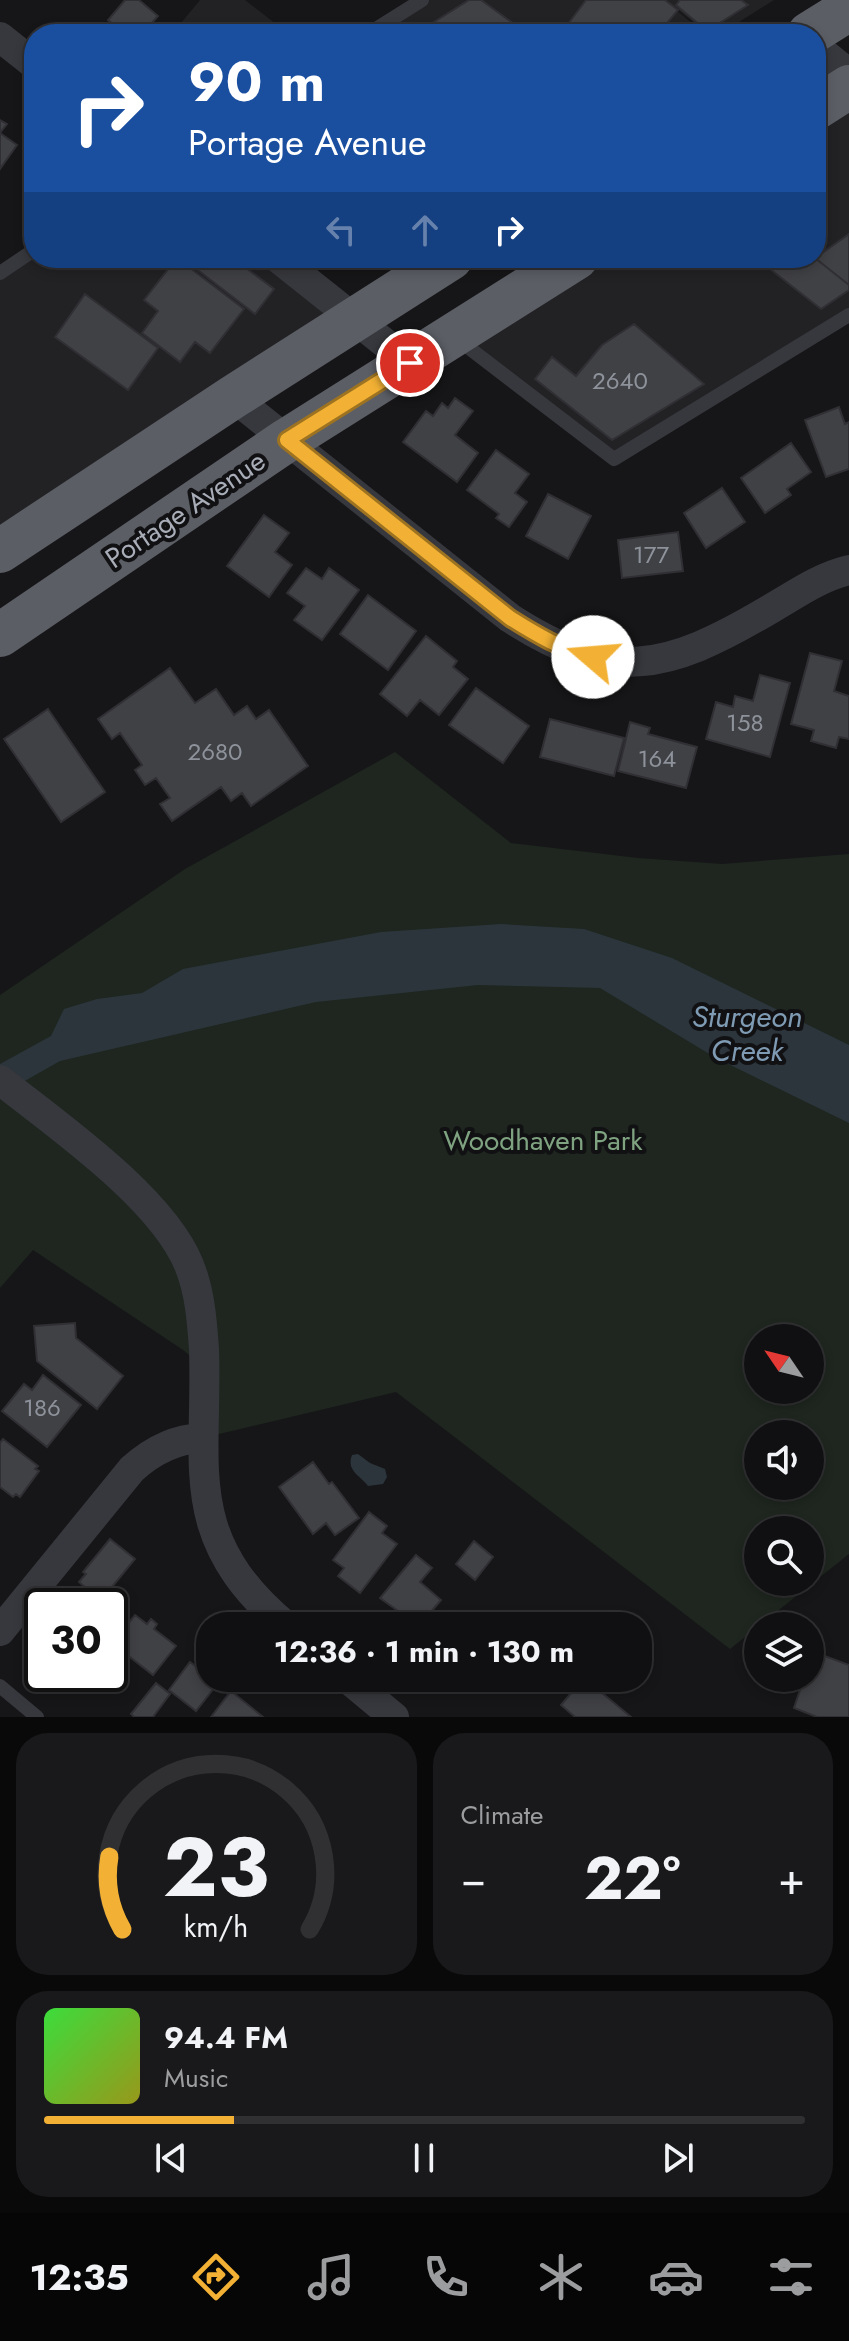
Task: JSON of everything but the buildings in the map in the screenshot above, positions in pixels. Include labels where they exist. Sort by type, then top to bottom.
[{"type":"highway","points":[[825,24],[849,9]]},
{"type":"highway","points":[[826,102],[849,87]]},
{"type":"highway","points":[[0,551],[435,268]]},
{"type":"highway","name":"Portage Avenue","points":[[0,635],[287,440],[560,268]]},
{"type":"street","points":[[0,37],[24,56]]},
{"type":"street","points":[[826,55],[849,74]]},
{"type":"street","points":[[291,268],[410,363]]},
{"type":"street","points":[[233,397],[510,618],[543,639],[574,653],[613,661],[646,661],[681,655],[718,640],[817,582],[849,570]]},
{"type":"street","points":[[0,1080],[85,1147],[155,1214],[190,1267],[202,1315],[203,1481],[215,1534],[229,1562],[248,1589],[272,1612]]},
{"type":"street","points":[[0,1631],[132,1469],[149,1455],[183,1438],[202,1438]]},
{"type":"street","points":[[364,1692],[394,1717]]},
{"type":"lane","points":[[384,24],[422,0]]},
{"type":"lane","points":[[0,273],[24,257]]},
{"type":"lane","points":[[453,336],[614,459],[849,315]]},
{"type":"lane","points":[[0,1686],[37,1717]]},
{"type":"shaded area","points":[[200,0],[245,0],[276,24],[180,24]]},
{"type":"shaded area","points":[[422,0],[664,0],[693,24],[384,24]]},
{"type":"shaded area","points":[[666,0],[774,0],[736,24],[696,24]]},
{"type":"shaded area","points":[[849,87],[849,315],[614,459],[453,336],[560,268],[826,268],[826,102]]},
{"type":"shaded area","points":[[24,262],[24,268],[291,268],[356,319],[0,551],[0,273]]},
{"type":"green space","name":"Woodhaven Park","points":[[395,752],[511,843],[722,864],[849,854],[849,1554],[824,1574],[824,1516],[744,1516],[744,1596],[796,1596],[776,1612],[744,1612],[744,1638],[730,1649],[396,1392],[202,1438],[204,1367],[183,1350],[33,1250],[0,1288],[0,995],[185,869]]},
{"type":"water","name":"Sturgeon Creek","points":[[501,924],[584,929],[672,958],[849,1045],[849,1123],[716,1058],[600,988],[478,985],[316,1002],[60,1061],[0,1095],[0,1064],[51,1036],[64,1009],[97,999],[142,993],[183,969],[381,932]]},
{"type":"water","points":[[358,1454],[385,1469],[387,1477],[383,1484],[368,1486],[355,1472],[351,1460],[352,1455]]},
{"type":"route","points":[[410,363],[287,440],[510,618],[543,639],[574,653],[593,657]]}]
